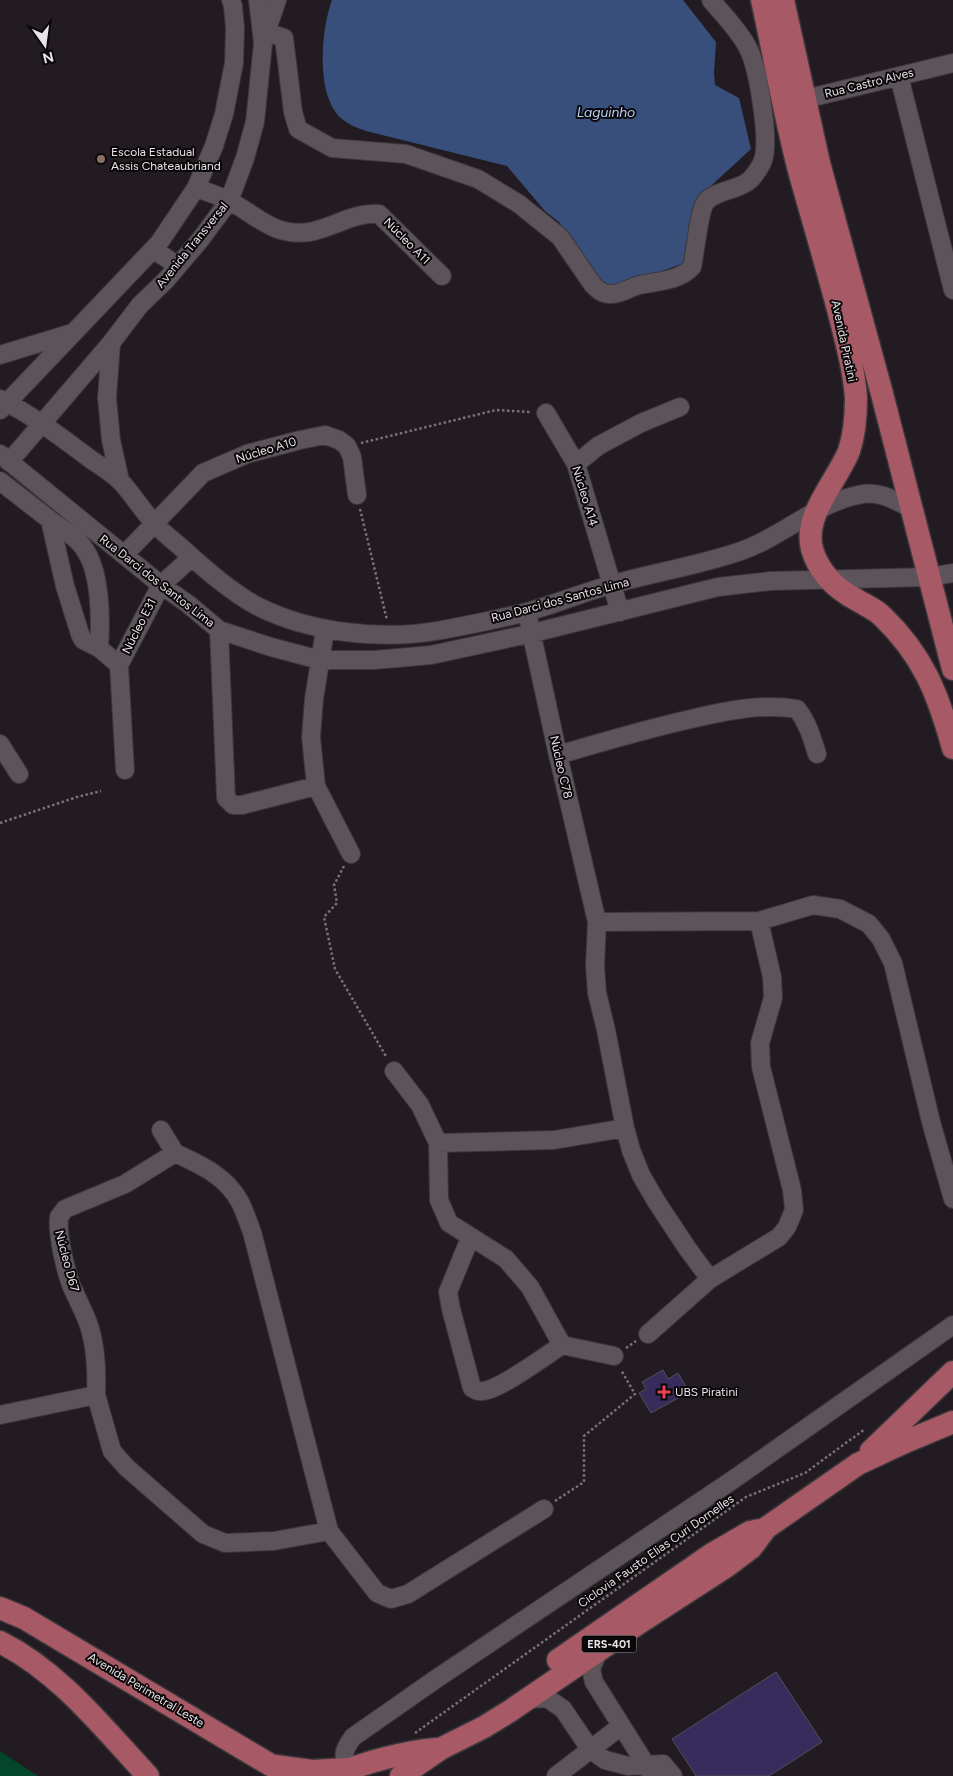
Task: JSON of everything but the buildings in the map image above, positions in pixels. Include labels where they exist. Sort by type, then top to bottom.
[{"type":"main road","name":"Avenida Piratini","points":[[762,0],[794,101],[819,163],[881,390],[953,669]]},
{"type":"main road","name":"Avenida Piratini","points":[[784,0],[800,174],[825,259],[850,358],[856,399],[849,450],[815,513],[810,531],[812,548],[817,562],[829,580],[879,614],[908,644],[923,666],[935,690],[953,748]]},
{"type":"main road","name":"ERS-401","points":[[401,1776],[442,1748],[484,1727],[727,1566],[751,1548],[766,1528],[858,1464],[953,1372]]},
{"type":"main road","name":"ERS-401","points":[[858,1464],[953,1422]]},
{"type":"main road","points":[[422,1776],[442,1748],[481,1712],[712,1554],[750,1532],[766,1528]]},
{"type":"main road","name":"Avenida Perimetral Leste","points":[[0,1608],[24,1618],[282,1771]]},
{"type":"main road","points":[[0,1642],[42,1668],[78,1701],[148,1776]]},
{"type":"main road","points":[[282,1771],[342,1773],[416,1750],[442,1748]]},
{"type":"street","points":[[277,0],[264,37],[284,38],[293,112],[298,129],[332,148],[406,154],[478,179],[519,204],[560,237],[599,291],[608,294],[615,294],[641,285],[668,280],[687,272],[692,267],[704,204],[714,196],[741,186],[750,180],[764,159],[765,142],[755,66],[748,47],[711,0]]},
{"type":"street","points":[[2,404],[75,332],[153,249],[196,188],[214,146],[224,114],[234,63],[235,28],[232,3],[246,8],[263,2]]},
{"type":"street","name":"Avenida Transversal","points":[[4,458],[43,423],[111,343],[140,305],[178,266],[229,201],[245,158],[255,122],[264,37],[263,2]]},
{"type":"street","name":"Rua Castro Alves","points":[[794,101],[953,62]]},
{"type":"street","points":[[899,76],[953,290]]},
{"type":"street","points":[[196,188],[229,201]]},
{"type":"street","name":"Núcleo A11","points":[[229,201],[253,217],[278,230],[295,233],[311,231],[368,213],[379,214],[442,276]]},
{"type":"street","points":[[153,249],[178,266]]},
{"type":"street","points":[[0,355],[75,332]]},
{"type":"street","points":[[111,343],[107,398],[111,440],[120,481]]},
{"type":"street","name":"Rua Darci dos Santos Lima","points":[[2,404],[43,423],[120,481],[154,523],[228,586],[256,605],[295,621],[326,630],[413,634],[526,612],[611,585],[657,575],[740,552],[774,537],[845,498],[859,494],[885,495],[910,508]]},
{"type":"street","points":[[576,464],[598,446],[641,423],[680,407]]},
{"type":"street","name":"Núcleo A14","points":[[546,413],[576,464],[620,612]]},
{"type":"street","name":"Núcleo A10","points":[[124,555],[203,473],[247,454],[325,435],[339,440],[347,446]]},
{"type":"street","points":[[347,446],[352,456],[357,495]]},
{"type":"street","name":"Rua Darci dos Santos Lima","points":[[4,458],[219,630],[320,660],[374,660],[430,656],[533,633],[718,587],[771,581],[928,577],[953,573]]},
{"type":"street","points":[[0,482],[82,545],[90,557],[101,617],[99,648]]},
{"type":"street","points":[[50,520],[65,586],[77,627],[83,640],[99,648],[119,665]]},
{"type":"street","name":"Núcleo E31","points":[[125,770],[119,665],[161,585],[192,557]]},
{"type":"street","name":"Núcleo C78","points":[[526,612],[533,633],[558,755],[597,922],[595,966],[597,993],[631,1150],[641,1175],[687,1248],[710,1279]]},
{"type":"street","points":[[219,630],[226,798],[233,805],[242,805],[316,786]]},
{"type":"street","points":[[326,630],[314,699],[310,737],[316,786],[351,854]]},
{"type":"street","points":[[558,755],[640,731],[724,712],[780,706],[797,709],[803,716],[811,733],[817,754]]},
{"type":"street","points":[[0,744],[18,774]]},
{"type":"street","points":[[597,922],[759,921],[813,905],[840,909],[869,924],[881,939],[893,963],[931,1122],[953,1199]]},
{"type":"street","points":[[648,1334],[710,1279],[779,1237],[788,1227],[794,1210],[792,1190],[761,1067],[760,1044],[773,998],[772,977],[759,921]]},
{"type":"street","points":[[394,1071],[420,1105],[438,1143],[439,1200],[450,1223],[470,1238],[506,1259],[530,1286],[562,1345]]},
{"type":"street","points":[[438,1143],[554,1140],[625,1128]]},
{"type":"street","points":[[161,1130],[175,1153],[201,1165],[222,1178],[240,1201],[252,1232],[329,1531],[376,1593],[391,1599],[408,1594],[544,1509]]},
{"type":"street","name":"Núcleo D67","points":[[175,1153],[125,1184],[94,1195],[65,1209],[59,1217],[59,1231],[70,1283],[88,1321],[97,1368],[96,1395],[112,1451],[126,1467],[203,1534],[225,1543],[274,1541],[329,1531]]},
{"type":"street","points":[[470,1238],[448,1292],[472,1388],[484,1392],[510,1379],[562,1345],[614,1356]]},
{"type":"street","points":[[342,1773],[345,1749],[353,1737],[734,1478],[953,1325]]},
{"type":"street","points":[[0,1415],[96,1395]]},
{"type":"street","points":[[598,1652],[591,1669],[594,1682],[649,1770]]},
{"type":"street","points":[[527,1699],[547,1698],[563,1709],[590,1749],[605,1760],[649,1770],[664,1764],[673,1776]]},
{"type":"street","points":[[556,1776],[621,1726]]},
{"type":"path","points":[[347,446],[496,410],[546,413]]},
{"type":"path","points":[[357,495],[390,634]]},
{"type":"path","points":[[0,823],[77,796],[101,791]]},
{"type":"path","points":[[351,854],[334,885],[337,903],[324,917],[335,969],[394,1071]]},
{"type":"path","points":[[544,1509],[584,1482],[584,1436],[635,1394],[614,1356],[648,1334]]},
{"type":"path","name":"Ciclovia Fausto Elias Curi Dornelles","points":[[414,1734],[746,1497],[805,1473],[869,1427]]},
{"type":"green space","points":[[0,1751],[38,1776],[0,1776]]},
{"type":"water","name":"Laguinho","points":[[332,0],[683,0],[716,42],[715,85],[739,98],[751,149],[701,195],[690,261],[614,288],[595,277],[559,222],[545,211],[507,166],[366,131],[342,119],[333,109],[324,79],[323,45]]},
{"type":"place","name":"Escola Estadual Assis Chateaubriand","points":[[101,159]]},
{"type":"place","name":"UBS Piratini","points":[[664,1392]]}]
